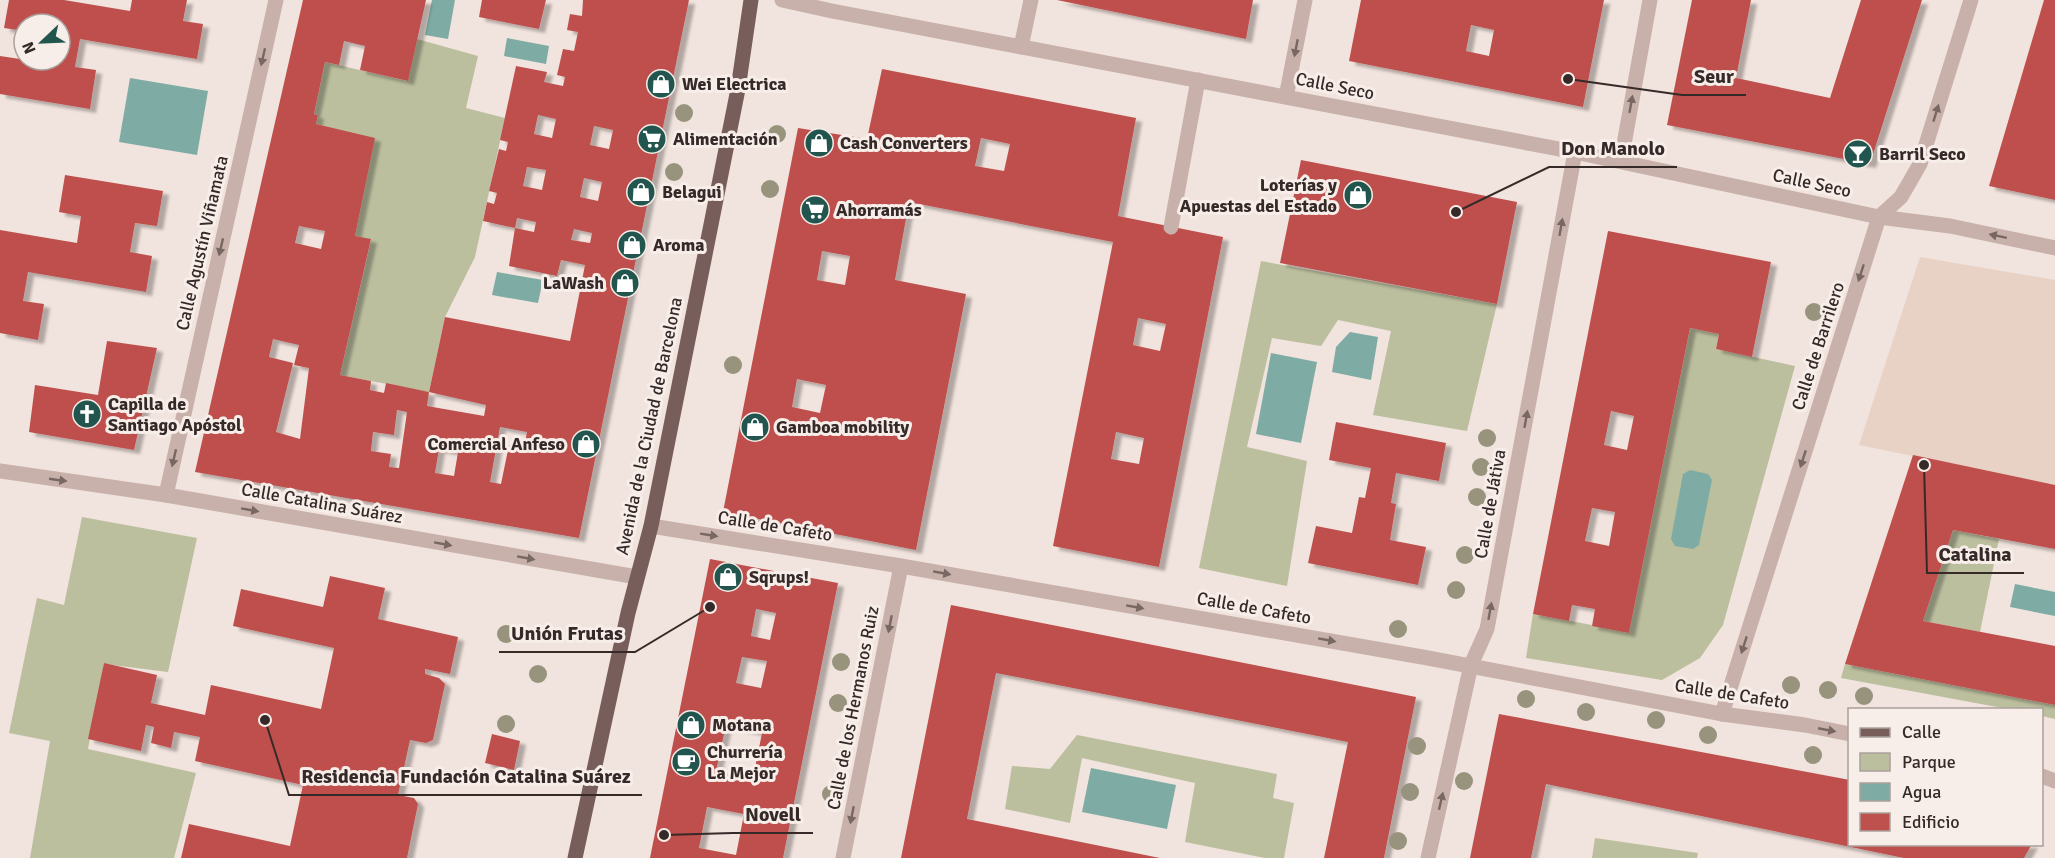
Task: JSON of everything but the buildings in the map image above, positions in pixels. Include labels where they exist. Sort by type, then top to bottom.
[{"type":"main road","name":"Avenida de la Ciudad de Barcelona","points":[[575,858],[637,577],[651,526],[738,89],[751,0]]},
{"type":"street","name":"Calle Agustín Viñamata","points":[[166,495],[276,0]]},
{"type":"street","name":"Calle Seco","points":[[782,0],[1621,161],[1879,217],[1950,226],[2055,248]]},
{"type":"street","points":[[1021,47],[1031,0]]},
{"type":"street","points":[[1286,97],[1305,0]]},
{"type":"street","points":[[1621,161],[1650,0]]},
{"type":"street","points":[[1879,217],[1901,197],[1920,164],[1971,0]]},
{"type":"street","points":[[1171,227],[1198,80]]},
{"type":"street","name":"Calle de Játiva","points":[[1428,858],[1471,665],[1487,629],[1575,152]]},
{"type":"street","name":"Calle de Barrilero","points":[[1722,714],[1879,217]]},
{"type":"street","name":"Calle Catalina Suárez","points":[[0,471],[166,495],[637,577]]},
{"type":"street","name":"Calle de Cafeto","points":[[651,526],[901,566],[1471,665],[1722,714],[1805,725],[1848,734]]},
{"type":"street","name":"Calle de los Hermanos Ruiz","points":[[843,858],[901,566]]},
{"type":"green space","points":[[417,39],[478,56],[466,108],[505,118],[475,257],[445,317],[429,392],[340,375],[371,240],[355,236],[374,139],[316,124],[318,115],[314,114],[325,62],[407,81]]},
{"type":"green space","points":[[1261,261],[1497,304],[1467,431],[1373,415],[1391,331],[1338,320],[1321,346],[1272,338],[1247,447],[1307,461],[1287,586],[1199,568]]},
{"type":"green space","points":[[1690,328],[1719,334],[1716,349],[1795,366],[1723,625],[1700,658],[1662,680],[1526,658],[1533,614],[1629,632]]},
{"type":"green space","points":[[82,517],[197,538],[168,672],[104,664],[88,749],[196,773],[174,858],[30,858],[50,741],[9,733],[37,598],[64,605]]},
{"type":"green space","points":[[1953,530],[1999,539],[1980,632],[1923,621]]},
{"type":"green space","points":[[1845,664],[2055,705],[2055,719],[2043,716],[2043,708],[2003,708],[1841,678]]},
{"type":"green space","points":[[1077,735],[1277,774],[1273,798],[1294,803],[1284,858],[1265,858],[1185,842],[1195,783],[1082,758],[1070,823],[1005,809],[1012,766],[1050,769]]},
{"type":"green space","points":[[1595,838],[1698,853],[1697,858],[1592,858]]},
{"type":"shaded area","points":[[1920,257],[2055,280],[2055,485],[1859,445]]},
{"type":"water","points":[[432,0],[455,0],[448,39],[425,35]]},
{"type":"water","points":[[507,38],[549,46],[546,64],[504,56]]},
{"type":"water","points":[[130,78],[208,91],[197,155],[119,142]]},
{"type":"water","points":[[497,272],[543,280],[538,303],[492,295]]},
{"type":"water","points":[[1350,332],[1378,337],[1371,380],[1332,372],[1336,347]]},
{"type":"water","points":[[1271,353],[1317,362],[1301,443],[1256,434]]},
{"type":"water","points":[[1690,470],[1708,474],[1712,480],[1699,545],[1693,549],[1675,546],[1671,539],[1683,474]]},
{"type":"water","points":[[2015,584],[2055,592],[2055,616],[2010,607]]},
{"type":"water","points":[[1091,768],[1176,785],[1167,829],[1082,812]]},
{"type":"place","name":"Seur","points":[[1568,79]]},
{"type":"place","name":"Wei Electrica","points":[[661,84]]},
{"type":"place","name":"Alimentación","points":[[652,139]]},
{"type":"place","name":"Cash Converters","points":[[819,143]]},
{"type":"place","name":"Barril Seco","points":[[1858,154]]},
{"type":"place","name":"Belagui","points":[[641,192]]},
{"type":"place","name":"Loterías y Apuestas del Estado","points":[[1358,195]]},
{"type":"place","name":"Ahorramás","points":[[815,210]]},
{"type":"place","name":"Don Manolo","points":[[1456,212]]},
{"type":"place","name":"Aroma","points":[[632,245]]},
{"type":"place","name":"LaWash","points":[[625,283]]},
{"type":"place","name":"Capilla de Santiago Apóstol","points":[[87,414]]},
{"type":"place","name":"Gamboa mobility","points":[[755,427]]},
{"type":"place","name":"Comercial Anfeso","points":[[586,444]]},
{"type":"place","name":"Catalina","points":[[1924,465]]},
{"type":"place","name":"Sqrups!","points":[[728,577]]},
{"type":"place","name":"Unión Frutas","points":[[710,607]]},
{"type":"place","name":"Residencia Fundación Catalina Suárez","points":[[265,720]]},
{"type":"place","name":"Motana","points":[[691,725]]},
{"type":"place","name":"Churrería La Mejor","points":[[686,762]]},
{"type":"place","name":"Novell","points":[[664,835]]}]
